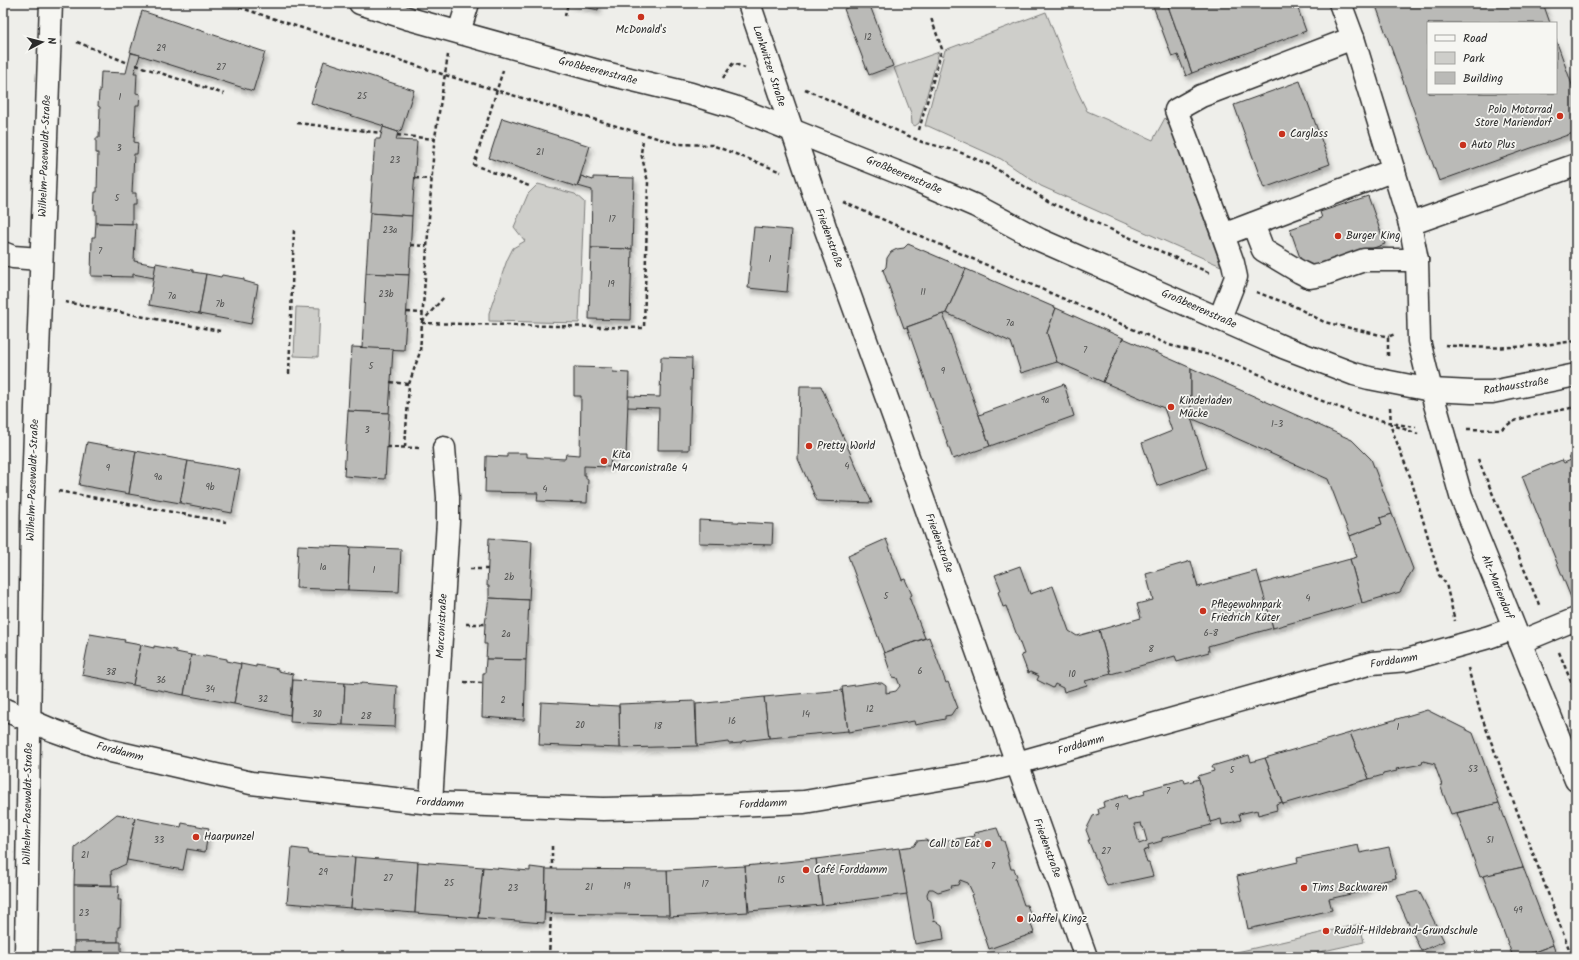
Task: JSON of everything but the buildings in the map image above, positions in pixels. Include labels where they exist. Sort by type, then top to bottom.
[{"type":"street","name":"Wilhelm-Pasewaldt-Straße","points":[[26,957],[32,515],[40,259],[51,3]]},
{"type":"street","name":"Großbeerenstraße","points":[[360,3],[510,47],[605,73],[691,94],[734,107],[909,176],[976,206],[1040,240],[1283,347],[1354,374],[1431,390]]},
{"type":"street","points":[[456,31],[468,3]]},
{"type":"street","name":"Lankwitzer Straße","points":[[749,3],[790,129]]},
{"type":"street","name":"Alt-Mariendorf","points":[[1340,3],[1353,38],[1410,224],[1417,260],[1419,341],[1431,390],[1461,496],[1576,780]]},
{"type":"street","points":[[1220,318],[1236,278],[1234,263],[1222,235],[1176,110],[1201,96],[1353,38]]},
{"type":"street","name":"Friedenstraße","points":[[790,129],[1086,957]]},
{"type":"street","points":[[1410,224],[1576,165]]},
{"type":"street","points":[[1222,235],[1394,170]]},
{"type":"street","points":[[1252,224],[1263,250],[1310,277],[1322,275],[1364,260],[1417,260]]},
{"type":"street","points":[[3,253],[13,256],[40,259]]},
{"type":"street","name":"Rathausstraße","points":[[1431,390],[1492,392],[1576,375]]},
{"type":"street","name":"Marconistraße","points":[[432,803],[448,520],[448,497],[444,448]]},
{"type":"street","name":"Forddamm","points":[[3,709],[29,721],[111,751],[251,783],[432,803],[603,809],[804,802],[981,772],[1372,663],[1406,660],[1489,637],[1550,631],[1576,619]]},
{"type":"path","points":[[226,3],[445,74],[677,144],[712,145]]},
{"type":"path","points":[[565,16],[568,3]]},
{"type":"path","points":[[919,130],[942,49],[931,18]]},
{"type":"path","points":[[405,447],[409,384],[420,352],[434,139],[445,74],[456,31]]},
{"type":"path","points":[[77,42],[128,63]]},
{"type":"path","points":[[510,47],[474,165],[529,186]]},
{"type":"path","points":[[136,65],[224,94]]},
{"type":"path","points":[[297,123],[382,133]]},
{"type":"path","points":[[888,127],[922,142],[957,151],[981,161],[1050,204],[1234,284],[1294,306],[1324,322],[1357,330]]},
{"type":"path","points":[[397,135],[434,139]]},
{"type":"path","points":[[422,322],[644,328],[648,182],[641,154],[643,140]]},
{"type":"path","points":[[415,178],[431,179]]},
{"type":"path","points":[[849,205],[1169,345],[1213,356],[1346,411]]},
{"type":"path","points":[[289,374],[294,229]]},
{"type":"path","points":[[411,245],[427,246]]},
{"type":"path","points":[[422,322],[444,297]]},
{"type":"path","points":[[65,302],[220,330]]},
{"type":"path","points":[[407,312],[423,313]]},
{"type":"path","points":[[1477,348],[1514,348],[1576,341]]},
{"type":"path","points":[[390,382],[409,384]]},
{"type":"path","points":[[1500,430],[1512,422],[1526,417],[1576,407]]},
{"type":"path","points":[[387,447],[444,448]]},
{"type":"path","points":[[1486,478],[1576,694]]},
{"type":"path","points":[[1411,479],[1439,575],[1446,584],[1455,621]]},
{"type":"path","points":[[57,491],[226,522]]},
{"type":"path","points":[[464,569],[488,569]]},
{"type":"path","points":[[462,623],[485,624]]},
{"type":"path","points":[[1468,667],[1481,715],[1572,957]]},
{"type":"path","points":[[460,682],[483,683]]},
{"type":"path","points":[[552,846],[552,869]]},
{"type":"path","points":[[549,957],[551,913]]},
{"type":"green space","points":[[1046,12],[1075,86],[1087,111],[1153,140],[1165,118],[1168,119],[1221,266],[1041,186],[1001,159],[925,126],[945,50]]},
{"type":"green space","points":[[939,52],[919,123],[915,126],[912,124],[911,113],[894,68]]},
{"type":"green space","points":[[538,184],[575,194],[584,202],[579,323],[489,321],[489,313],[507,260],[513,248],[525,241],[514,227],[528,194]]},
{"type":"green space","points":[[296,307],[320,308],[318,357],[294,356]]},
{"type":"green space","points":[[1360,924],[1364,942],[1297,957],[1215,957]]},
{"type":"place","name":"McDonald's","points":[[641,17]]},
{"type":"place","name":"Polo Motorrad Store Mariendorf","points":[[1560,116]]},
{"type":"place","name":"Carglass","points":[[1282,134]]},
{"type":"place","name":"Auto Plus","points":[[1463,145]]},
{"type":"place","name":"Burger King","points":[[1338,236]]},
{"type":"place","name":"Kinderladen Mücke","points":[[1171,407]]},
{"type":"place","name":"Pretty World","points":[[809,446]]},
{"type":"place","name":"Kita Marconistraße 4","points":[[604,461]]},
{"type":"place","name":"Pflegewohnpark Friedrich Küter","points":[[1203,611]]},
{"type":"place","name":"Haarpunzel","points":[[196,837]]},
{"type":"place","name":"Call to Eat","points":[[988,844]]},
{"type":"place","name":"Café Forddamm","points":[[806,870]]},
{"type":"place","name":"Tims Backwaren","points":[[1304,888]]},
{"type":"place","name":"Waffel Kingz","points":[[1020,919]]},
{"type":"place","name":"Rudolf-Hildebrand-Grundschule","points":[[1326,931]]}]
